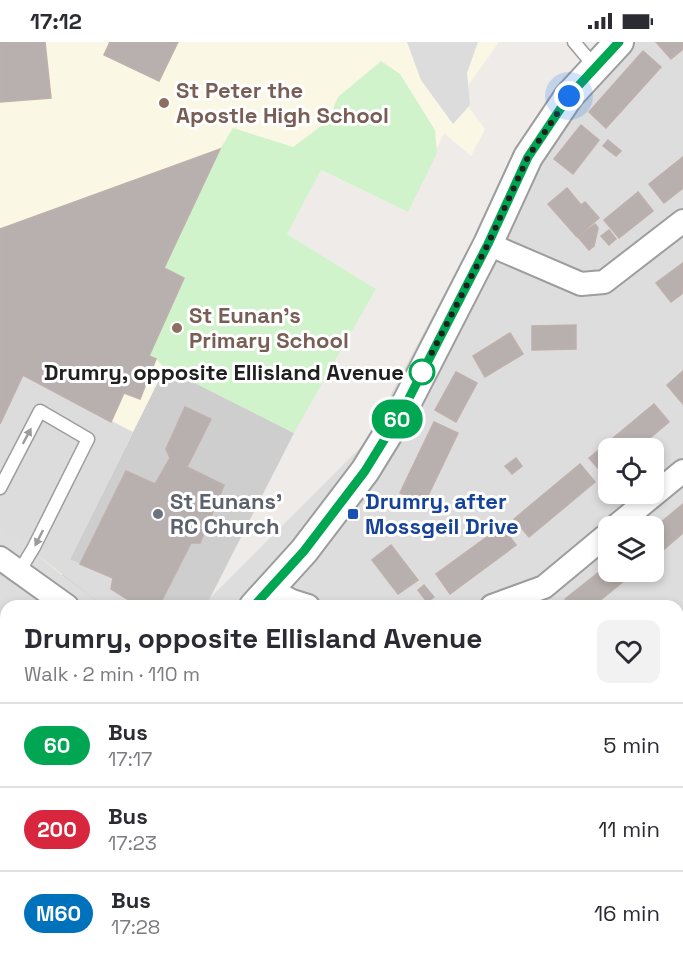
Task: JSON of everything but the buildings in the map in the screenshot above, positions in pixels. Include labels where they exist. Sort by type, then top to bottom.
[{"type":"street","points":[[262,597],[304,551],[365,471],[405,406],[488,244],[528,157],[569,96],[619,42]]},
{"type":"street","points":[[488,244],[581,284],[604,282],[683,221]]},
{"type":"street","points":[[628,516],[683,471]]},
{"type":"street","points":[[508,600],[544,587],[598,542]]},
{"type":"street","points":[[0,558],[59,600]]},
{"type":"street","points":[[262,597],[284,600]]},
{"type":"lane","points":[[574,42],[595,67]]},
{"type":"lane","points":[[0,488],[40,411],[88,439],[34,547],[19,572]]},
{"type":"shaded area","name":"St Eunan's Primary School","points":[[0,42],[499,42],[465,90],[470,109],[485,129],[471,156],[444,133],[408,212],[320,170],[287,234],[376,289],[294,433],[165,368],[62,575],[0,525]]},
{"type":"shaded area","points":[[407,42],[478,42],[467,73],[470,105],[453,124],[421,80]]},
{"type":"shaded area","points":[[616,42],[683,42],[683,600],[208,600],[365,443],[495,198]]},
{"type":"shaded area","points":[[165,368],[294,433],[209,600],[95,600],[62,575]]},
{"type":"shaded area","points":[[23,375],[133,432],[70,559],[113,578],[111,589],[128,600],[95,600],[0,526],[0,424]]},
{"type":"shaded area","points":[[0,515],[138,600],[0,600]]},
{"type":"green space","points":[[381,61],[400,74],[435,130],[437,153],[408,212],[321,170],[287,234],[376,289],[294,433],[165,368],[149,356],[184,278],[164,268],[220,149],[233,128],[293,147],[328,121],[338,97]]},
{"type":"bus line","name":"60","points":[[259,600],[304,551],[365,471],[405,406],[488,244],[528,157],[569,96],[619,42]]},
{"type":"place","name":"St Peter the Apostle High School","points":[[164,103]]},
{"type":"place","name":"St Eunan's Primary School","points":[[177,328]]},
{"type":"place","name":"Drumry, opposite Ellisland Avenue","points":[[422,372]]},
{"type":"place","name":"St Eunans' RC Church","points":[[158,514]]},
{"type":"place","name":"Drumry, after Mossgeil Drive","points":[[353,514]]},
{"type":"route","points":[[422,372],[488,244],[528,157],[569,96]]}]
